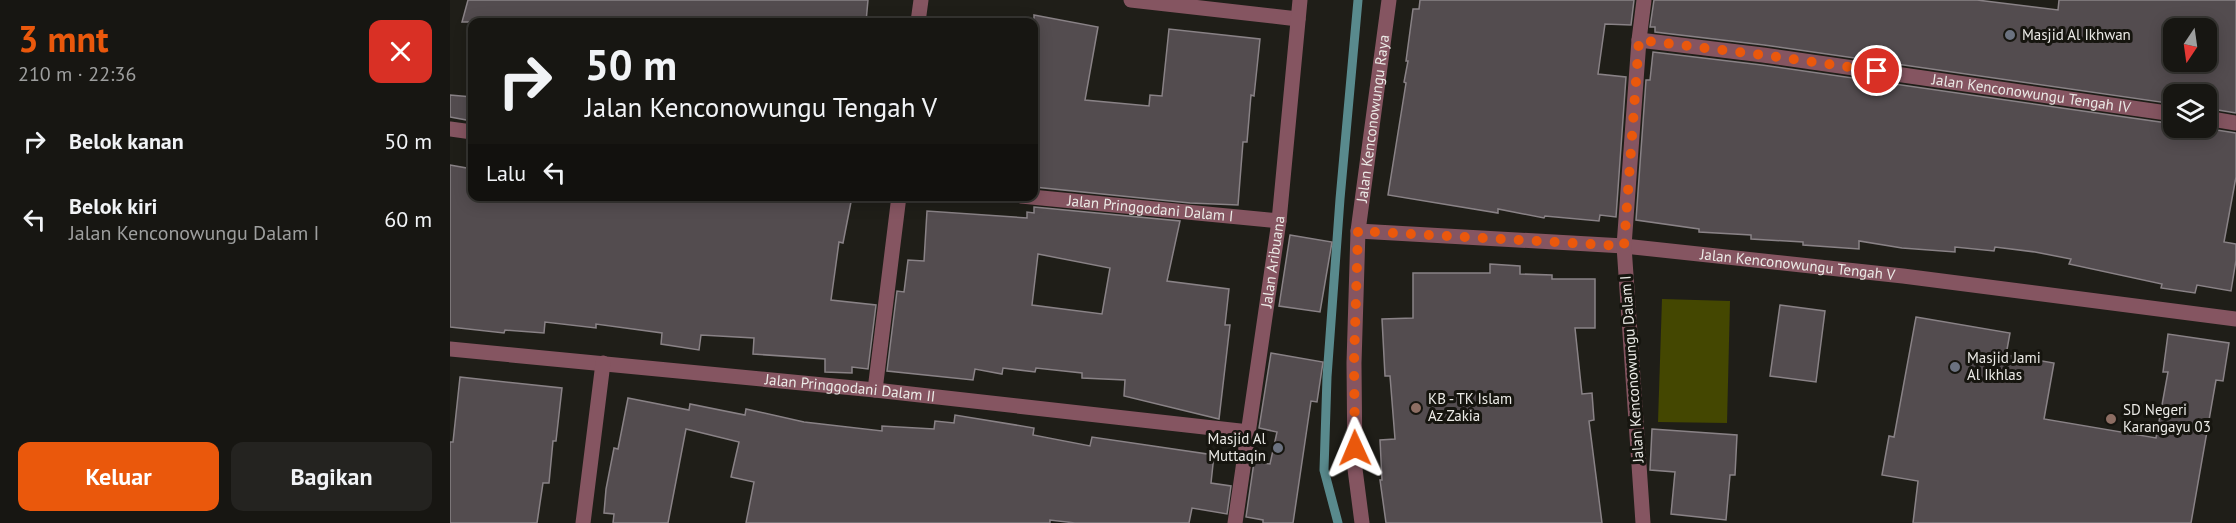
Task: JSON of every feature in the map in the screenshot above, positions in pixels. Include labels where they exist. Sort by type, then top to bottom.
[{"type":"street","points":[[919,18],[921,0]]},
{"type":"street","points":[[1131,0],[1298,19]]},
{"type":"street","name":"Jalan Aribuana","points":[[1235,523],[1279,221],[1300,0]]},
{"type":"street","name":"Jalan Kenconowungu Raya","points":[[1362,523],[1355,469],[1354,363],[1358,231],[1389,0]]},
{"type":"street","name":"Jalan Kenconowungu Dalam I","points":[[1643,523],[1624,246],[1644,0]]},
{"type":"street","name":"Jalan Kenconowungu Tengah IV","points":[[1639,40],[1763,55],[2163,112]]},
{"type":"street","points":[[2217,120],[2236,123]]},
{"type":"street","points":[[450,129],[468,131]]},
{"type":"street","name":"Jalan Pringgodani Dalam I","points":[[1038,198],[1279,221]]},
{"type":"street","points":[[875,390],[898,201]]},
{"type":"street","name":"Jalan Kenconowungu Tengah V","points":[[1358,231],[1624,246],[1914,278],[2236,319]]},
{"type":"street","name":"Jalan Pringgodani Dalam II","points":[[450,348],[875,390],[1249,432]]},
{"type":"street","points":[[583,523],[603,363]]},
{"type":"shaded area","points":[[1662,299],[1730,301],[1727,423],[1658,422]]},
{"type":"building","points":[[468,0],[868,0],[866,18],[468,18],[468,22],[462,22]]},
{"type":"building","points":[[1420,0],[1634,0],[1631,25],[1605,24],[1598,74],[1626,77],[1616,217],[1600,215],[1599,221],[1545,216],[1544,218],[1498,209],[1498,213],[1388,195],[1406,83],[1404,82],[1413,9],[1419,9]]},
{"type":"building","points":[[1654,0],[1977,0],[2058,10],[2059,0],[2236,0],[2236,113],[2217,110],[2217,84],[2163,84],[2163,102],[1764,45],[1655,32],[1655,27],[1650,27]]},
{"type":"building","points":[[1034,15],[1098,27],[1085,100],[1149,106],[1150,95],[1162,96],[1169,29],[1260,39],[1254,96],[1251,95],[1247,142],[1243,142],[1238,205],[1190,203],[1038,187],[1038,18],[1034,18]]},
{"type":"building","points":[[1653,52],[1762,65],[2163,122],[2163,138],[2217,138],[2217,130],[2236,133],[2236,177],[2224,242],[2236,244],[2231,291],[2197,285],[2195,293],[2161,288],[2162,284],[2069,264],[2071,259],[1995,247],[1994,251],[1955,247],[1955,252],[1902,248],[1859,241],[1859,249],[1803,245],[1803,242],[1751,239],[1751,235],[1699,232],[1699,229],[1636,220],[1646,80],[1650,80]]},
{"type":"building","points":[[450,95],[468,97],[468,120],[450,117]]},
{"type":"building","points":[[450,165],[468,168],[468,201],[851,202],[843,243],[839,242],[831,300],[876,305],[868,369],[852,367],[852,373],[825,372],[825,359],[753,354],[754,338],[701,335],[699,350],[661,344],[662,333],[596,324],[596,328],[545,322],[544,333],[505,330],[504,333],[450,327]]},
{"type":"building","points":[[1034,207],[1180,221],[1167,281],[1229,289],[1225,325],[1230,325],[1219,419],[1124,396],[1125,380],[1082,378],[1082,373],[1036,368],[1035,372],[1003,368],[1002,374],[975,369],[973,380],[887,371],[897,291],[904,292],[908,260],[924,261],[927,211],[1027,218],[1027,212],[1034,213]],"holes":[[[1038,254],[1110,268],[1102,314],[1032,305]]]},
{"type":"building","points":[[1290,235],[1332,242],[1320,312],[1279,306]]},
{"type":"building","points":[[1490,264],[1520,266],[1520,274],[1552,275],[1552,279],[1595,279],[1595,328],[1575,328],[1582,394],[1592,393],[1594,420],[1589,421],[1602,523],[1386,523],[1380,480],[1382,480],[1380,440],[1395,439],[1390,376],[1385,376],[1382,319],[1413,318],[1413,273],[1490,273]]},
{"type":"building","points":[[1780,305],[1825,311],[1816,382],[1770,376]]},
{"type":"building","points":[[1916,317],[2010,333],[2006,355],[2054,363],[2044,419],[2156,438],[2168,372],[2163,372],[2168,334],[2229,343],[2223,381],[2216,380],[2191,523],[1913,523],[1918,481],[1882,475],[1889,436],[1894,437]]},
{"type":"building","points":[[1271,353],[1323,362],[1317,402],[1311,401],[1293,523],[1263,523],[1263,520],[1246,517],[1254,462],[1270,464],[1277,432],[1259,428]]},
{"type":"building","points":[[460,377],[562,388],[549,483],[543,483],[537,523],[450,523],[450,442],[453,442]]},
{"type":"building","points":[[628,398],[689,410],[690,404],[745,415],[746,409],[804,422],[882,431],[882,426],[934,429],[935,421],[954,423],[955,415],[1034,428],[1033,435],[1090,446],[1092,437],[1214,455],[1211,483],[1231,486],[1227,514],[1192,508],[1189,523],[1075,523],[1050,520],[1050,523],[746,523],[754,482],[731,477],[739,442],[686,429],[668,523],[613,523],[614,514],[604,513],[606,489],[614,448],[618,449]]},
{"type":"building","points":[[1652,429],[1737,435],[1735,475],[1730,475],[1726,520],[1671,514],[1675,472],[1650,470]]},
{"type":"waterway","points":[[1338,523],[1324,470],[1327,377],[1358,0]]},
{"type":"place","name":"Masjid Al Ikhwan","points":[[2010,35]]},
{"type":"place","name":"Masjid Jami Al Ikhlas","points":[[1955,367]]},
{"type":"place","name":"KB - TK Islam Az Zakia","points":[[1416,408]]},
{"type":"place","name":"SD Negeri Karangayu 03","points":[[2111,419]]},
{"type":"place","name":"Masjid Al Muttaqin","points":[[1278,448]]},
{"type":"route","points":[[1355,448],[1354,363],[1358,231],[1624,246],[1639,40],[1877,71]]}]
